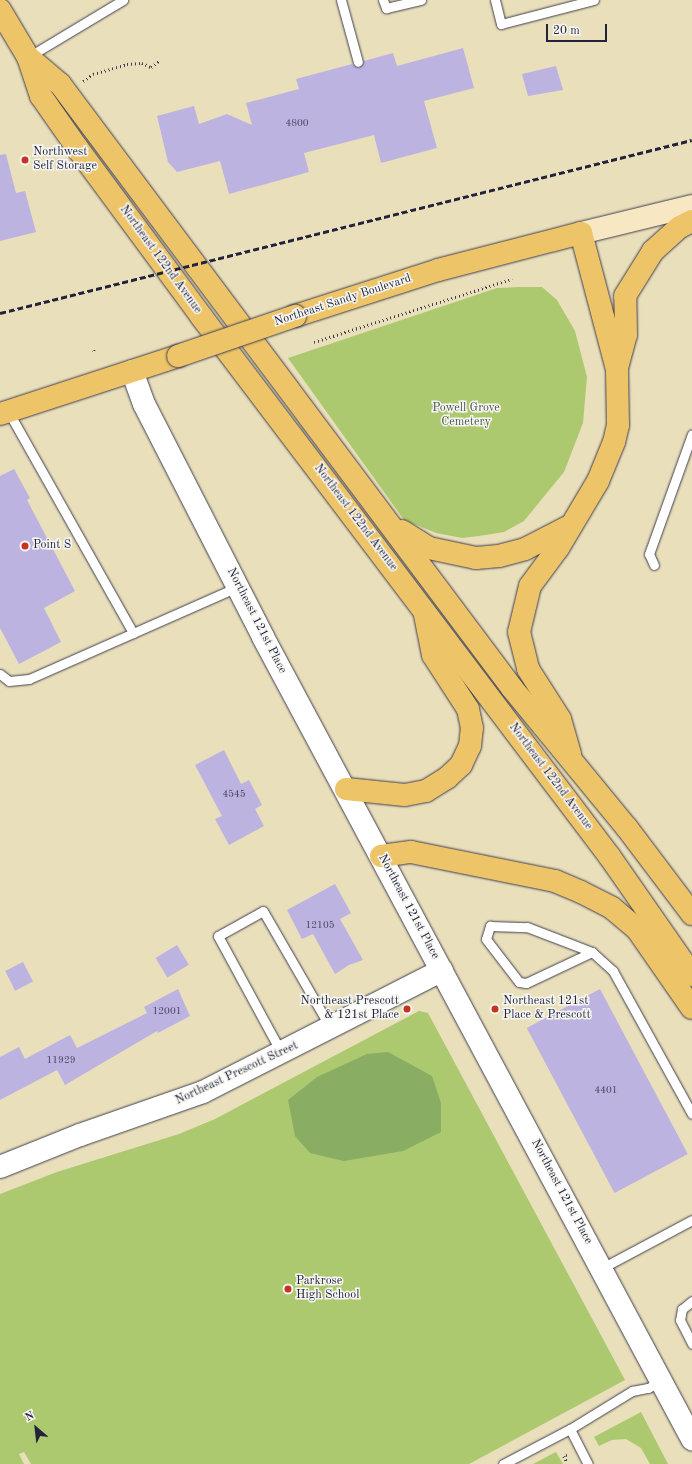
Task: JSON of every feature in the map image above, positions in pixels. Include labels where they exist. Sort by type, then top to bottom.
[{"type":"main road","name":"Northeast 122nd Avenue","points":[[0,10],[28,57],[41,96],[78,149],[201,316],[610,857],[692,975]]},
{"type":"main road","name":"Northeast 122nd Avenue","points":[[28,57],[60,84],[512,688],[627,828],[692,914]]},
{"type":"main road","name":"Northeast Sandy Boulevard","points":[[4,413],[438,270],[692,206]]},
{"type":"main road","points":[[617,369],[626,335],[626,296],[653,251],[680,227],[692,221]]},
{"type":"main road","points":[[572,762],[560,718],[528,669],[519,632],[530,586],[558,548],[568,527],[598,481],[614,442],[618,405],[617,369],[581,233]]},
{"type":"main road","points":[[391,525],[429,548],[476,558],[499,556],[525,549],[568,527]]},
{"type":"main road","points":[[346,789],[405,795],[426,791],[447,778],[456,769],[470,746],[472,728],[468,709],[434,655],[423,608]]},
{"type":"main road","points":[[381,856],[411,852],[555,881],[582,892],[612,908],[637,929],[692,1008]]},
{"type":"street","name":"Northeast 121st Place","points":[[132,371],[144,404],[238,587],[662,1380],[692,1439]]},
{"type":"street","name":"Northeast Prescott Street","points":[[0,1167],[80,1135],[190,1098],[331,1028],[442,970]]},
{"type":"lane","points":[[28,57],[123,0]]},
{"type":"lane","points":[[341,0],[358,62]]},
{"type":"lane","points":[[383,0],[386,8],[421,0]]},
{"type":"lane","points":[[495,0],[501,24],[576,2],[594,0]]},
{"type":"lane","points":[[4,413],[133,633]]},
{"type":"lane","points":[[654,565],[649,554],[692,434]]},
{"type":"lane","points":[[0,674],[9,681],[29,679],[238,587]]},
{"type":"lane","points":[[281,1053],[218,936],[263,911],[331,1028]]},
{"type":"lane","points":[[592,952],[526,983],[519,982],[486,939],[490,926],[527,927],[592,952],[613,971],[692,1114]]},
{"type":"lane","points":[[602,1268],[692,1220]]},
{"type":"lane","points":[[692,1301],[682,1310],[680,1320],[692,1344]]},
{"type":"lane","points":[[503,1464],[570,1429],[632,1391],[648,1388],[662,1380]]},
{"type":"lane","points":[[570,1429],[588,1464]]},
{"type":"path","points":[[66,93],[93,74],[126,64],[142,63],[151,67],[160,60]]},
{"type":"path","points":[[314,342],[512,279]]},
{"type":"path","points":[[567,1462],[564,1456],[580,1448]]},
{"type":"green space","name":"Powell Grove Cemetery","points":[[542,287],[557,300],[575,331],[587,377],[583,423],[564,472],[524,521],[504,532],[462,538],[436,533],[404,520],[288,358],[497,288]]},
{"type":"green space","name":"Parkrose High School","points":[[419,1011],[428,1013],[625,1380],[469,1464],[31,1464],[24,1452],[19,1454],[24,1464],[0,1464],[0,1194],[57,1172],[179,1134],[215,1119]]},
{"type":"green space","points":[[388,1052],[432,1076],[441,1103],[441,1132],[403,1151],[344,1161],[310,1153],[295,1136],[288,1100],[317,1077],[367,1054]]},
{"type":"green space","points":[[641,1412],[668,1464],[650,1464],[641,1448],[626,1439],[612,1440],[599,1446],[594,1437]]},
{"type":"green space","points":[[556,1452],[563,1464],[533,1464]]},
{"type":"building","points":[[463,48],[474,88],[424,101],[437,148],[381,163],[374,135],[304,153],[309,172],[229,194],[220,161],[177,172],[168,162],[157,116],[194,106],[199,124],[227,114],[252,125],[246,103],[299,89],[296,79],[352,64],[359,68],[364,61],[393,53],[397,66]]},
{"type":"building","points":[[556,66],[563,90],[528,96],[522,74]]},
{"type":"building","points":[[6,154],[16,193],[25,191],[36,232],[0,241],[0,155]]},
{"type":"building","name":"Point S","points":[[14,469],[30,498],[27,500],[75,591],[44,608],[61,642],[19,664],[0,628],[0,476]]},
{"type":"building","points":[[224,750],[241,784],[249,780],[262,805],[255,809],[264,826],[229,845],[215,819],[222,816],[195,765]]},
{"type":"building","points":[[335,884],[351,913],[340,919],[363,960],[349,965],[335,974],[313,934],[302,939],[287,910]]},
{"type":"building","points":[[177,945],[189,965],[167,978],[156,958]]},
{"type":"building","points":[[23,962],[33,982],[15,991],[5,971]]},
{"type":"building","points":[[178,989],[190,1016],[158,1033],[157,1031],[65,1085],[57,1070],[0,1100],[0,1057],[19,1047],[25,1059],[70,1035],[77,1048],[147,1013],[144,1007]]},
{"type":"building","points":[[600,989],[688,1154],[615,1193],[527,1028]]},
{"type":"railway","points":[[0,313],[692,140]]},
{"type":"place","name":"Northwest Self Storage","points":[[25,160]]},
{"type":"place","name":"Point S","points":[[25,546]]},
{"type":"place","name":"Northeast Prescott & 121st Place","points":[[407,1009]]},
{"type":"place","name":"Northeast 121st Place & Prescott","points":[[495,1009]]},
{"type":"place","name":"Parkrose High School","points":[[288,1289]]}]
